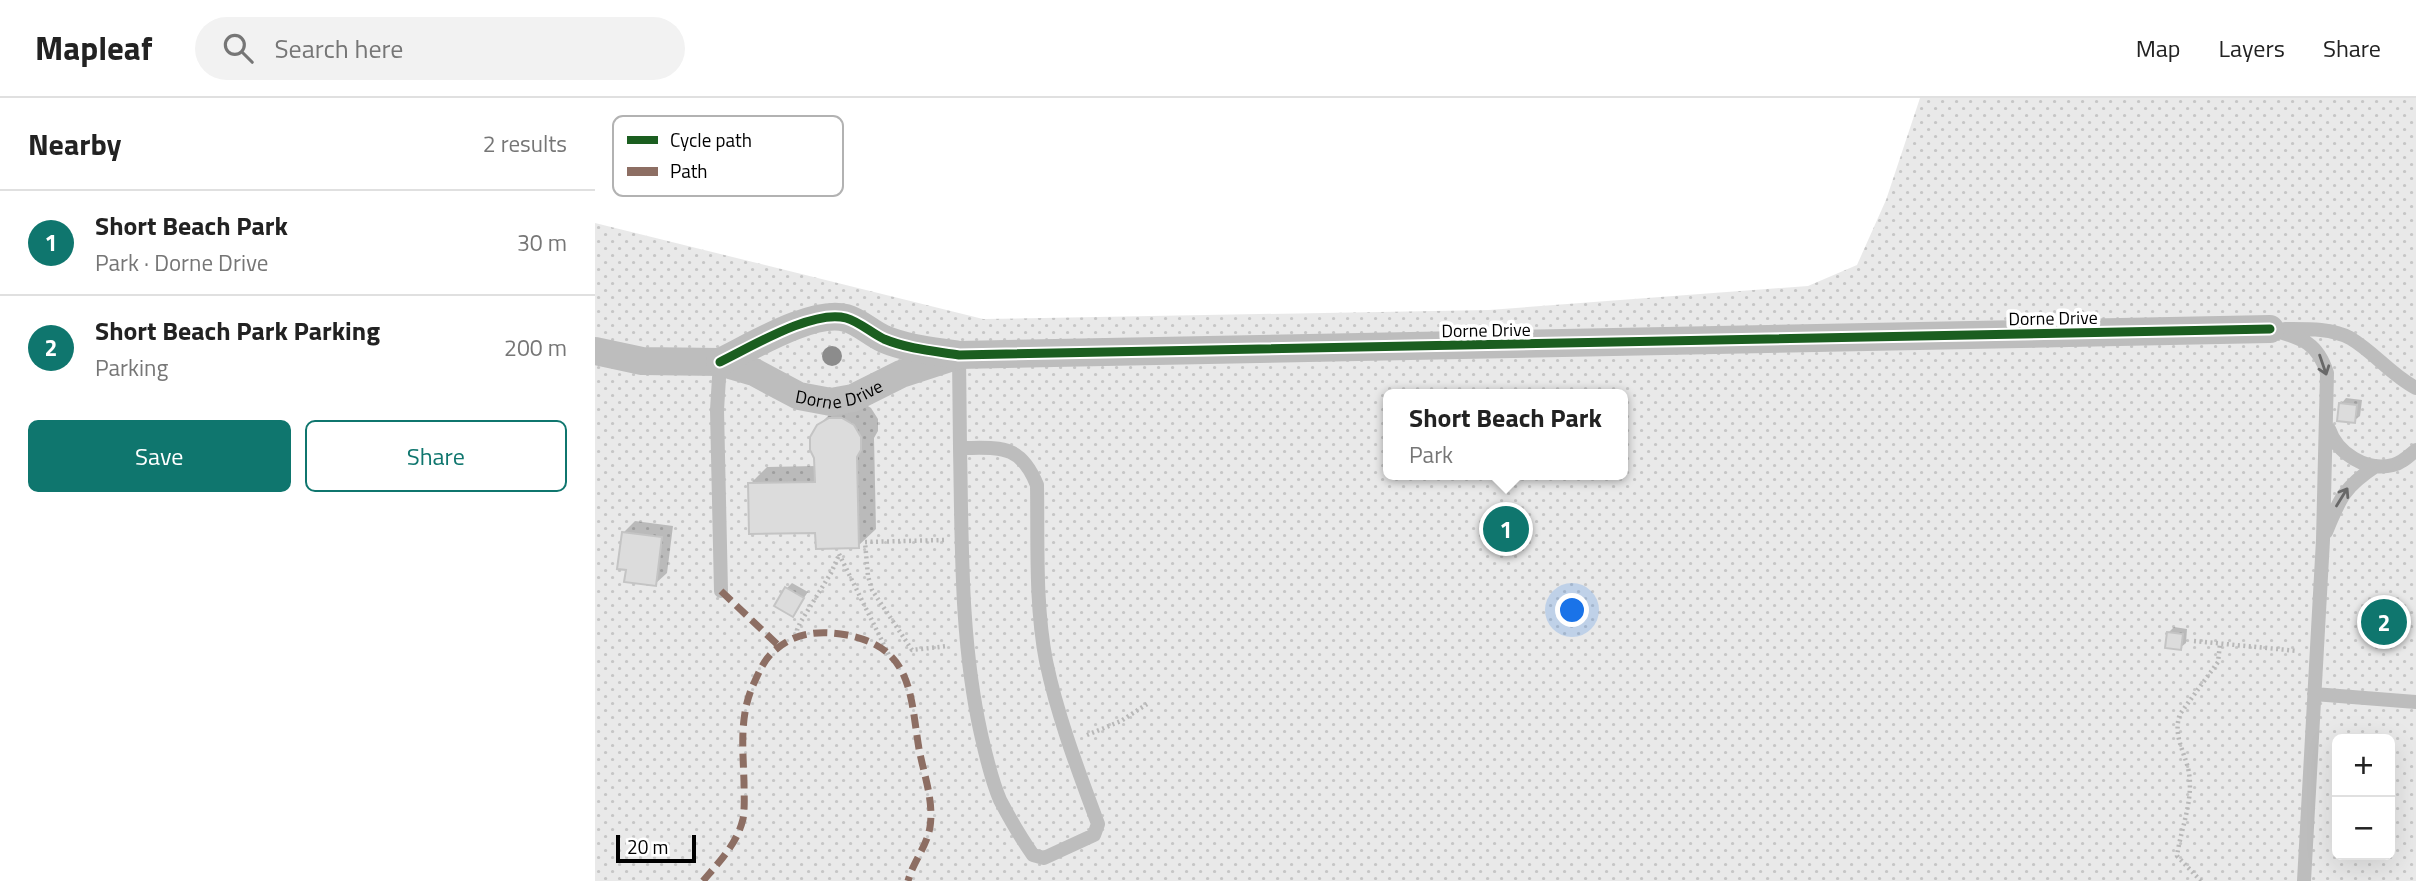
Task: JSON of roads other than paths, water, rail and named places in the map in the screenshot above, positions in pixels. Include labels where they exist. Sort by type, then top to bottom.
[{"type":"street","name":"Dorne Drive","points":[[720,362],[801,323],[823,316],[846,318],[884,339],[913,348],[959,355],[2270,329]]},
{"type":"street","name":"Dorne Drive","points":[[595,351],[642,361],[720,362],[754,372],[799,396],[831,402],[853,398],[901,374],[959,355]]},
{"type":"lane","points":[[2270,329],[2308,329],[2333,332],[2350,338],[2416,388]]},
{"type":"lane","points":[[2270,329],[2301,338],[2312,345],[2322,358],[2327,373],[2323,540],[2304,881]]},
{"type":"lane","points":[[959,355],[960,448],[962,540],[966,644],[971,691],[999,799],[1033,855],[1044,858],[1094,835],[1098,824],[1067,742],[1046,660],[1041,619],[1037,485],[1030,468],[1020,456],[1010,450],[960,448]]},
{"type":"lane","points":[[720,362],[717,410],[721,591]]},
{"type":"lane","points":[[2326,421],[2333,442],[2343,452],[2360,461],[2376,466],[2393,465],[2416,450]]},
{"type":"lane","points":[[2323,540],[2340,498],[2355,481],[2376,466]]},
{"type":"lane","points":[[2314,694],[2416,702]]},
{"type":"place","name":"Short Beach Park","points":[[1506,529]]},
{"type":"place","name":"Short Beach Park Parking","points":[[2384,622]]}]
